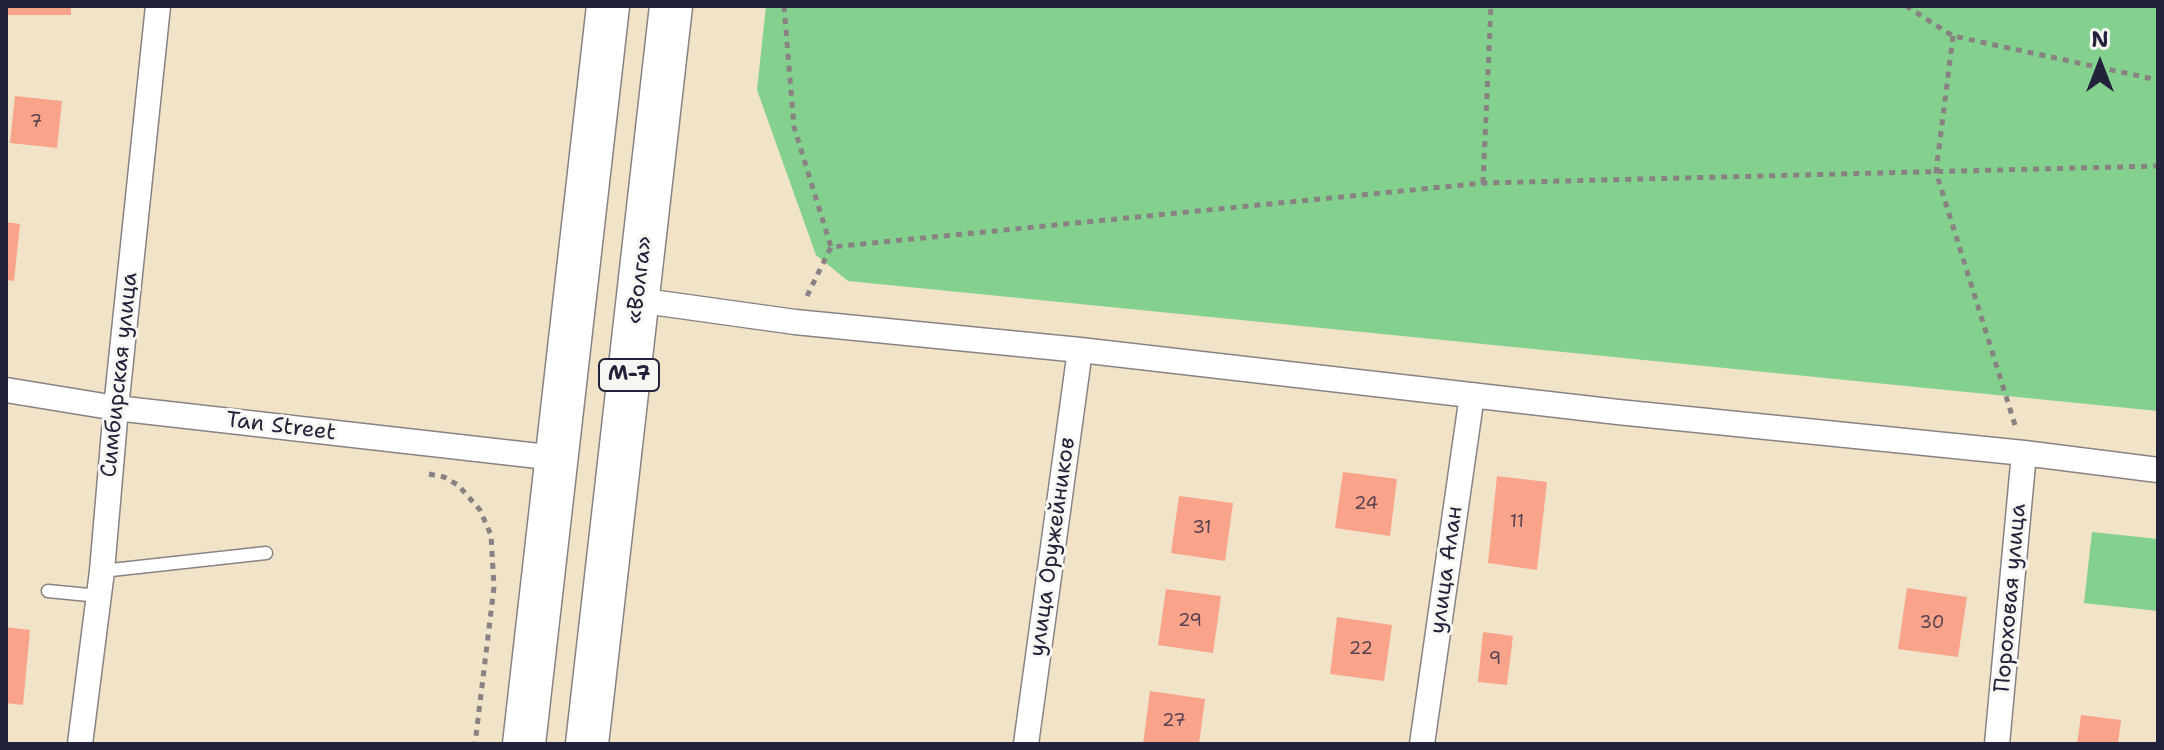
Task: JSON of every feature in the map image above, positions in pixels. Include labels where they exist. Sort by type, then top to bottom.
[{"type":"highway","name":"М-7","points":[[524,744],[608,6]]},
{"type":"highway","name":"«Волга»","points":[[587,744],[671,6]]},
{"type":"street","name":"Симбирская улица","points":[[80,744],[102,571],[158,6]]},
{"type":"street","points":[[637,300],[795,322],[1080,350],[2158,470]]},
{"type":"street","name":"улица Оружейников","points":[[1026,744],[1080,350]]},
{"type":"street","name":"Tan Street","points":[[6,390],[116,408],[556,458]]},
{"type":"street","name":"улица Алан","points":[[1422,744],[1472,395]]},
{"type":"street","name":"Пороховая улица","points":[[1997,744],[2024,453]]},
{"type":"lane","points":[[102,571],[266,553]]},
{"type":"lane","points":[[48,591],[99,596]]},
{"type":"path","points":[[784,6],[794,127],[831,247],[795,322]]},
{"type":"path","points":[[1483,183],[1491,6]]},
{"type":"path","points":[[1906,6],[1953,36],[2158,80]]},
{"type":"path","points":[[1953,36],[1936,172],[2024,453]]},
{"type":"path","points":[[831,247],[1483,183],[2158,166]]},
{"type":"path","points":[[417,472],[444,477],[458,485],[480,510],[491,535],[494,587],[475,744]]},
{"type":"green space","points":[[766,6],[2158,6],[2158,411],[848,281],[816,255],[757,90]]},
{"type":"green space","points":[[2092,532],[2158,539],[2158,611],[2084,603]]},
{"type":"building","points":[[6,6],[71,6],[71,15],[6,15]]},
{"type":"building","points":[[15,96],[62,101],[57,148],[10,143]]},
{"type":"building","points":[[6,222],[20,224],[14,281],[6,280]]},
{"type":"building","points":[[1343,472],[1397,479],[1390,536],[1335,528]]},
{"type":"building","points":[[1497,476],[1547,482],[1537,570],[1488,563]]},
{"type":"building","points":[[1179,496],[1233,503],[1225,561],[1171,553]]},
{"type":"building","points":[[1907,588],[1967,597],[1958,657],[1898,649]]},
{"type":"building","points":[[1166,589],[1221,596],[1213,653],[1158,645]]},
{"type":"building","points":[[1337,617],[1392,625],[1384,681],[1330,674]]},
{"type":"building","points":[[6,627],[30,630],[23,705],[6,703]]},
{"type":"building","points":[[1483,632],[1513,636],[1507,685],[1478,682]]},
{"type":"building","points":[[1150,691],[1205,699],[1199,744],[1143,744]]},
{"type":"building","points":[[2081,715],[2121,720],[2118,744],[2077,744]]}]
